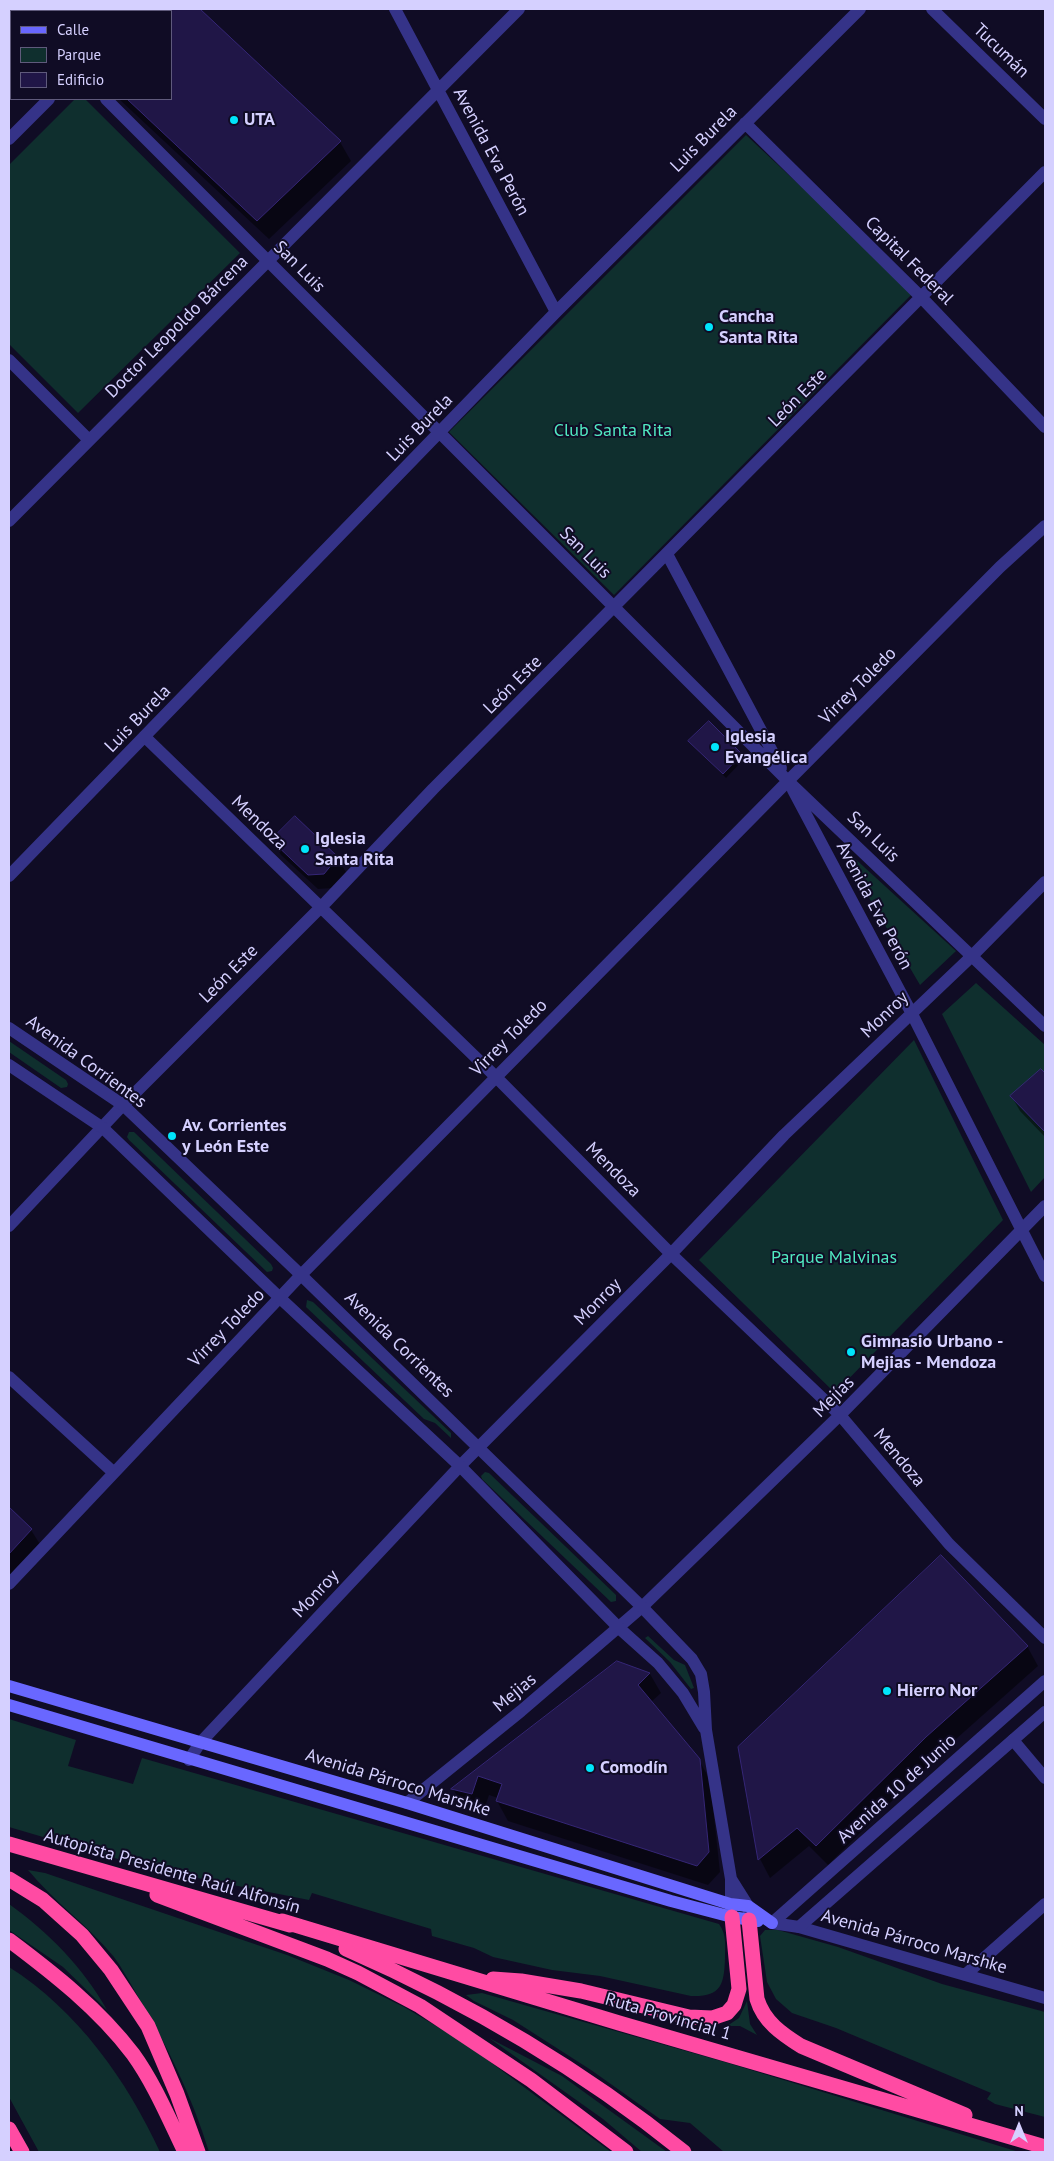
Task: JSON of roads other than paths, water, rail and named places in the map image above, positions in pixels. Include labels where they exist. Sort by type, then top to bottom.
[{"type":"highway","name":"Autopista Presidente Raúl Alfonsín","points":[[9,1844],[282,1921],[406,1976],[541,2050],[684,2152]]},
{"type":"highway","points":[[61,1859],[244,1926],[327,1959],[381,1985],[450,2024],[531,2080],[626,2152]]},
{"type":"highway","points":[[9,1879],[43,1900],[82,1935],[111,1970],[148,2026],[177,2094],[198,2152]]},
{"type":"highway","points":[[470,1978],[521,1980],[580,1990],[689,2017],[712,2018],[727,2012],[734,2005],[739,1989],[731,1910]]},
{"type":"highway","points":[[749,1913],[757,1999],[760,2009],[779,2032],[801,2046],[1024,2141]]},
{"type":"highway","name":"Ruta Provincial 1","points":[[282,1921],[1045,2147]]},
{"type":"highway","points":[[9,1940],[59,1978],[98,2015],[133,2054],[156,2093],[185,2152]]},
{"type":"highway","points":[[9,2129],[22,2152]]},
{"type":"main road","name":"Avenida Párroco Marshke","points":[[9,1686],[200,1744],[407,1803],[731,1910]]},
{"type":"main road","name":"Avenida Párroco Marshke","points":[[9,1706],[671,1901],[749,1913],[772,1923]]},
{"type":"street","name":"Avenida Eva Perón","points":[[395,9],[556,312]]},
{"type":"street","name":"Doctor Leopoldo Bárcena","points":[[9,521],[437,89],[519,9]]},
{"type":"street","name":"Luis Burela","points":[[9,876],[556,312],[860,9]]},
{"type":"street","name":"Tucumán","points":[[932,9],[1045,119]]},
{"type":"street","points":[[9,139],[48,100]]},
{"type":"street","name":"San Luis","points":[[107,100],[788,781],[1045,1026]]},
{"type":"street","name":"Capital Federal","points":[[745,123],[922,298],[1045,427]]},
{"type":"street","name":"León Este","points":[[9,1226],[123,1105],[1045,172]]},
{"type":"street","points":[[9,360],[89,440]]},
{"type":"street","name":"Virrey Toledo","points":[[9,1584],[301,1275],[788,781],[1000,568],[1045,526]]},
{"type":"street","name":"Avenida Eva Perón","points":[[667,554],[912,1014],[1045,1276]]},
{"type":"street","name":"Mendoza","points":[[145,737],[496,1077],[671,1254],[840,1415],[949,1544],[1045,1638]]},
{"type":"street","name":"Monroy","points":[[189,1760],[200,1744],[460,1466],[671,1254],[784,1135],[972,956],[1045,882]]},
{"type":"street","name":"Avenida Corrientes","points":[[9,1028],[123,1105],[301,1275],[642,1607],[692,1659],[701,1674],[704,1692],[706,1730],[731,1879],[731,1910]]},
{"type":"street","name":"Avenida Corrientes","points":[[9,1065],[102,1128],[460,1466],[619,1628],[658,1663],[683,1693],[706,1730]]},
{"type":"street","name":"Mejías","points":[[642,1607],[840,1415],[1045,1206]]},
{"type":"street","points":[[9,1377],[114,1472]]},
{"type":"street","name":"Mejias","points":[[407,1803],[642,1607]]},
{"type":"street","name":"Avenida 10 de Junio","points":[[772,1923],[1045,1681]]},
{"type":"street","points":[[799,1927],[1045,1712]]},
{"type":"street","points":[[1013,1740],[1045,1778]]},
{"type":"street","name":"Avenida Corrientes","points":[[731,1879],[749,1913]]},
{"type":"street","points":[[965,1975],[1045,1904]]},
{"type":"street","name":"Avenida Párroco Marshke","points":[[772,1923],[799,1927],[1045,1998]]},
{"type":"place","name":"UTA","points":[[234,120]]},
{"type":"place","name":"Cancha Santa Rita","points":[[709,327]]},
{"type":"place","name":"Iglesia Evangélica","points":[[715,747]]},
{"type":"place","name":"Iglesia Santa Rita","points":[[305,849]]},
{"type":"place","name":"Av. Corrientes y León Este","points":[[172,1136]]},
{"type":"place","name":"Gimnasio Urbano - Mejias - Mendoza","points":[[851,1352]]},
{"type":"place","name":"Hierro Nor","points":[[887,1691]]},
{"type":"place","name":"Comodín","points":[[590,1768]]},
{"type":"park label","name":"Club Santa Rita","points":[[613,431]]},
{"type":"park label","name":"Parque Malvinas","points":[[834,1258]]}]
